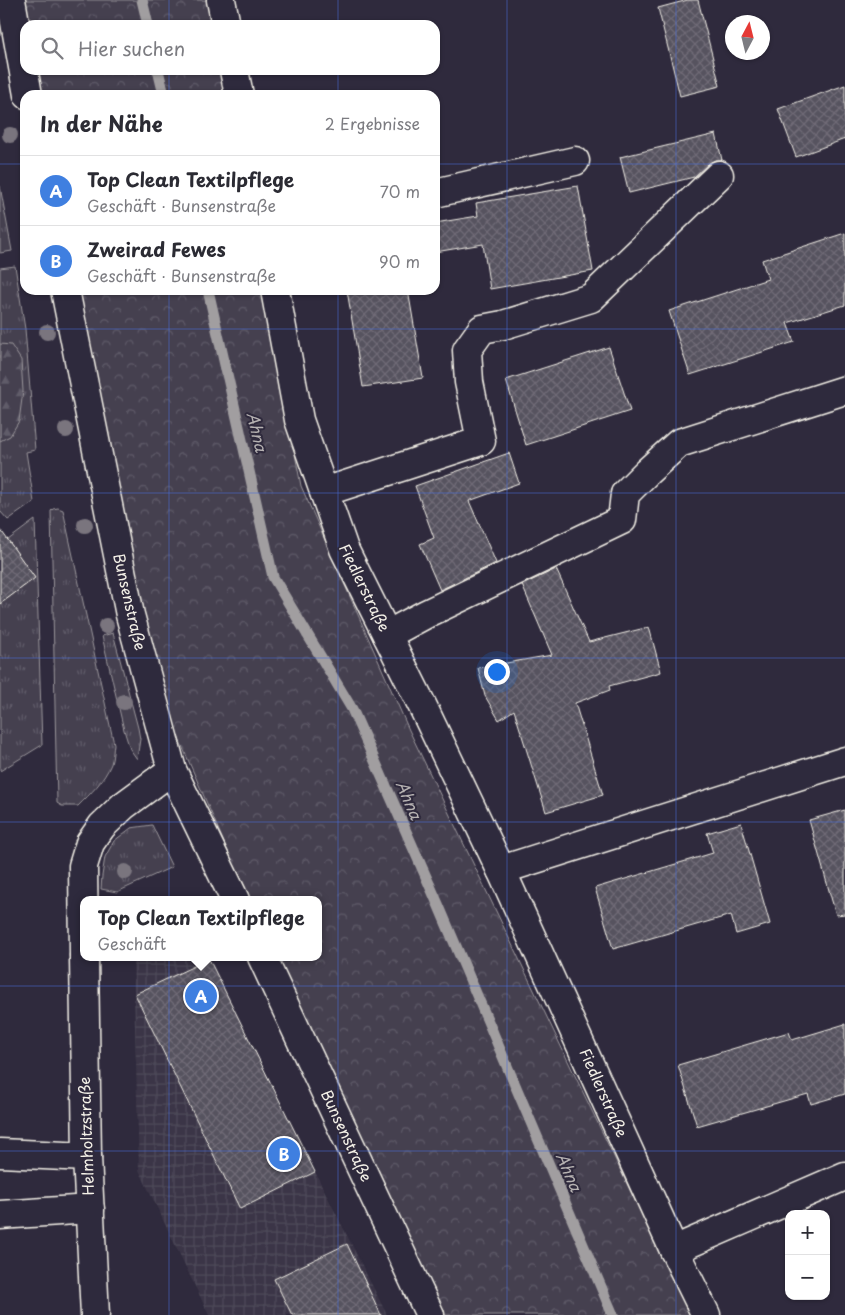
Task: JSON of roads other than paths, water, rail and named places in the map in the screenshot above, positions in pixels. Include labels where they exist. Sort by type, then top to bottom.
[{"type":"street","points":[[11,0],[20,50]]},
{"type":"street","points":[[221,0],[225,20]]},
{"type":"street","points":[[24,75],[27,90]]},
{"type":"street","points":[[235,75],[238,90]]},
{"type":"street","points":[[440,192],[575,161]]},
{"type":"street","points":[[324,492],[481,441],[469,382],[467,350],[482,329],[502,325],[591,298],[719,175]]},
{"type":"street","name":"Bunsenstraße","points":[[66,295],[130,615],[172,770],[233,896]]},
{"type":"street","name":"Fiedlerstraße","points":[[276,295],[299,420],[344,549],[423,707],[501,870],[674,1250],[706,1315]]},
{"type":"street","points":[[387,635],[622,520],[625,494],[679,442],[845,390]]},
{"type":"street","points":[[501,870],[845,761]]},
{"type":"street","name":"Helmholtzstraße","points":[[83,896],[83,866],[90,843],[102,826],[123,806],[172,770]]},
{"type":"street","name":"Helmholtzstraße","points":[[84,961],[87,1157],[94,1315]]},
{"type":"street","name":"Bunsenstraße","points":[[264,961],[430,1315]]},
{"type":"street","points":[[0,1153],[87,1157]]},
{"type":"street","points":[[674,1250],[845,1176]]},
{"type":"street","points":[[0,1215],[90,1209]]},
{"type":"waterway","name":"Ahna","points":[[142,0],[147,20]]},
{"type":"waterway","name":"Ahna","points":[[159,75],[163,90]]},
{"type":"waterway","name":"Ahna","points":[[209,295],[273,577],[352,709],[438,904],[613,1315]]},
{"type":"place","name":"Top Clean Textilpflege","points":[[201,996]]},
{"type":"place","name":"Zweirad Fewes","points":[[284,1154]]}]
